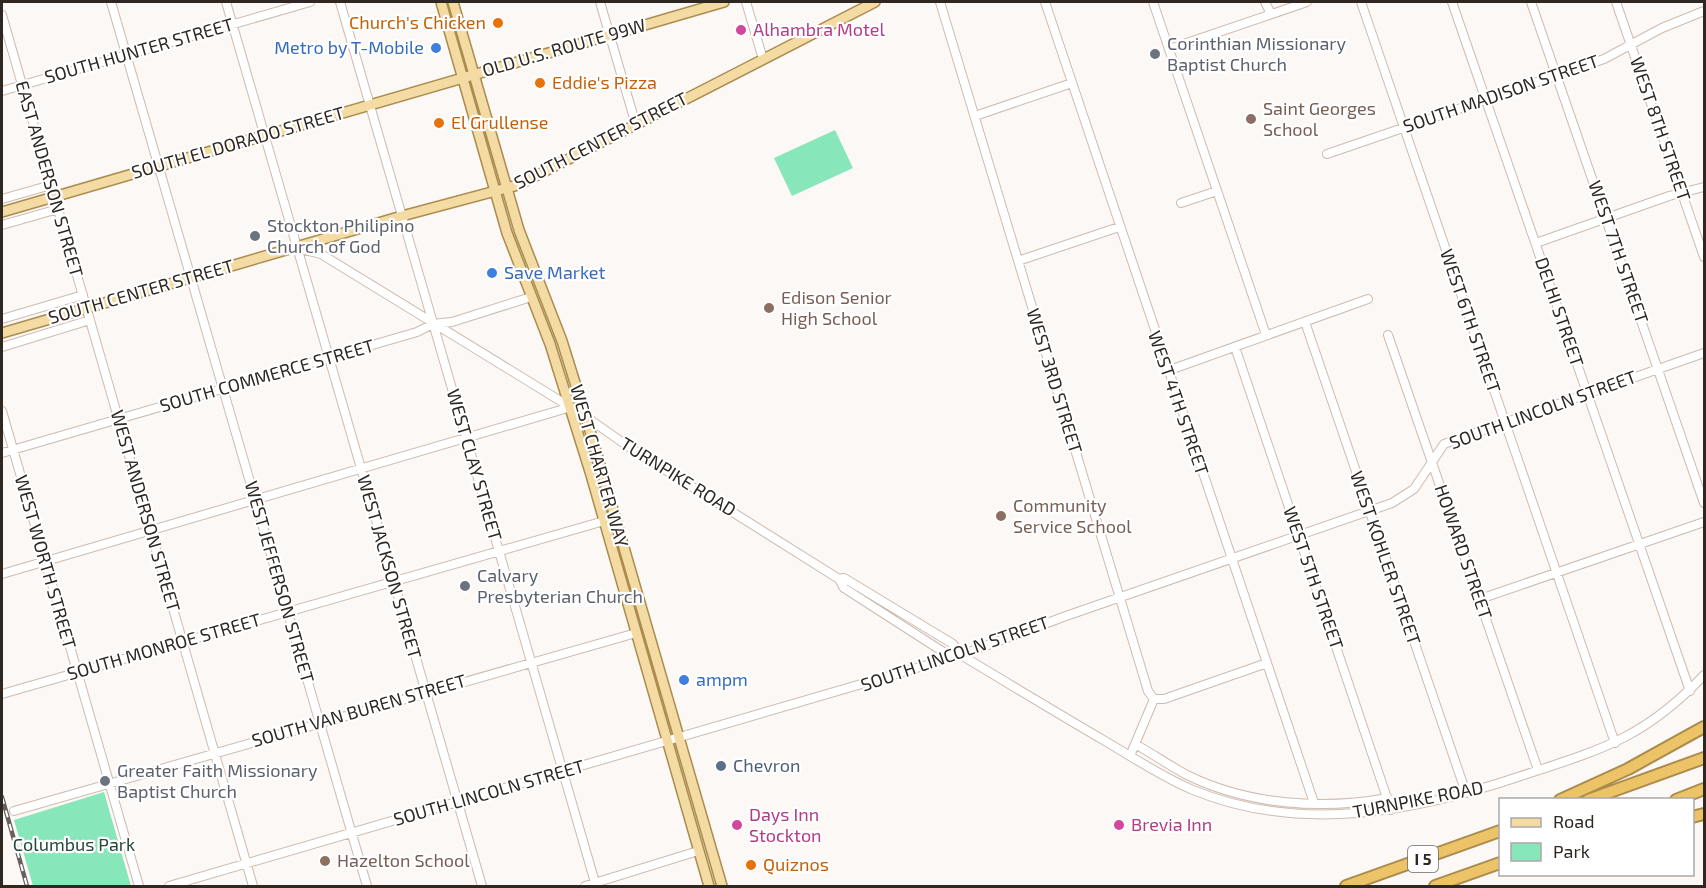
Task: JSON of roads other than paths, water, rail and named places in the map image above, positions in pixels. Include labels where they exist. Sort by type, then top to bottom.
[{"type":"highway","points":[[1564,798],[1628,769],[1704,727]]},
{"type":"highway","points":[[1594,798],[1704,758]]},
{"type":"highway","points":[[1681,798],[1704,789]]},
{"type":"highway","name":"I 5","points":[[1346,886],[1499,831]]},
{"type":"highway","name":"I 5","points":[[1436,886],[1499,863]]},
{"type":"main road","name":"OLD U.S. ROUTE 99W","points":[[441,2],[495,191]]},
{"type":"main road","name":"OLD U.S. ROUTE 99W","points":[[453,2],[475,74],[724,2]]},
{"type":"main road","name":"SOUTH CENTER STREET","points":[[2,333],[402,216],[518,185],[875,2]]},
{"type":"main road","name":"SOUTH EL DORADO STREET","points":[[2,212],[475,74]]},
{"type":"main road","name":"WEST CHARTER WAY","points":[[475,74],[528,258],[562,341],[585,416],[722,886]]},
{"type":"main road","name":"WEST CHARTER WAY","points":[[495,191],[507,233],[550,344],[571,408],[709,886]]},
{"type":"main road","points":[[604,521],[609,521],[618,549],[624,551]]},
{"type":"main road","points":[[636,633],[642,636],[650,660],[657,665]]},
{"type":"main road","points":[[698,851],[707,860],[715,886]]},
{"type":"street","name":"WEST JEFFERSON STREET","points":[[111,2],[367,886]]},
{"type":"street","name":"WEST JACKSON STREET","points":[[226,2],[482,886]]},
{"type":"street","name":"SOUTH HUNTER STREET","points":[[2,91],[310,2]]},
{"type":"street","name":"WEST CLAY STREET","points":[[340,2],[595,885]]},
{"type":"street","points":[[600,2],[636,124]]},
{"type":"street","points":[[746,2],[763,59]]},
{"type":"street","name":"WEST 3RD STREET","points":[[940,2],[1119,598],[1148,691],[1154,699]]},
{"type":"street","name":"WEST 4TH STREET","points":[[1045,2],[1167,371],[1314,803]]},
{"type":"street","points":[[1153,2],[1266,335]]},
{"type":"street","points":[[1265,2],[1271,14]]},
{"type":"street","points":[[1169,49],[1306,2]]},
{"type":"street","name":"WEST 6TH STREET","points":[[1361,2],[1615,743]]},
{"type":"street","name":"DELHI STREET","points":[[1452,2],[1689,691]]},
{"type":"street","name":"WEST 7TH STREET","points":[[1531,2],[1704,503]]},
{"type":"street","name":"WEST 8TH STREET","points":[[1616,2],[1704,257]]},
{"type":"street","name":"SOUTH MADISON STREET","points":[[1327,154],[1604,58],[1704,11]]},
{"type":"street","name":"EAST ANDERSON STREET","points":[[2,15],[87,308]]},
{"type":"street","points":[[975,116],[1072,83]]},
{"type":"street","points":[[2,199],[51,185]]},
{"type":"street","points":[[1536,243],[1682,192],[1704,187]]},
{"type":"street","points":[[1181,203],[1217,191]]},
{"type":"street","points":[[2,225],[58,209]]},
{"type":"street","points":[[1018,261],[1119,226]]},
{"type":"street","name":"TURNPIKE ROAD","points":[[297,248],[321,254],[585,416],[629,447],[839,579],[844,588],[945,653],[961,655]]},
{"type":"street","name":"SOUTH CENTER STREET","points":[[2,319],[83,295]]},
{"type":"street","name":"SOUTH COMMERCE STREET","points":[[2,453],[417,332],[433,324],[452,322],[531,297]]},
{"type":"street","points":[[1167,371],[1368,299]]},
{"type":"street","name":"WEST ANDERSON STREET","points":[[87,308],[253,886]]},
{"type":"street","name":"SOUTH CENTER STREET","points":[[2,347],[90,320]]},
{"type":"street","name":"WEST KOHLER STREET","points":[[1305,322],[1466,793]]},
{"type":"street","name":"HOWARD STREET","points":[[1388,335],[1538,770]]},
{"type":"street","name":"WEST 5TH STREET","points":[[1235,347],[1391,810]]},
{"type":"street","name":"SOUTH LINCOLN STREET","points":[[169,886],[961,655],[1406,496],[1444,444],[1704,353]]},
{"type":"street","points":[[2,574],[571,408]]},
{"type":"street","name":"WEST WORTH STREET","points":[[2,411],[139,886]]},
{"type":"street","name":"SOUTH MONROE STREET","points":[[2,694],[498,549],[604,521]]},
{"type":"street","points":[[1480,599],[1704,522]]},
{"type":"street","name":"TURNPIKE ROAD","points":[[839,579],[844,578],[944,638],[953,644],[961,655],[1130,756],[1194,790],[1257,809],[1328,816],[1391,810],[1466,793],[1615,743],[1652,723],[1704,675]]},
{"type":"street","name":"SOUTH VAN BUREN STREET","points":[[14,811],[531,661],[636,633]]},
{"type":"street","points":[[1130,756],[1154,699],[1164,699],[1267,663]]},
{"type":"street","points":[[1135,744],[1186,774],[1224,789],[1265,799],[1314,803],[1388,798]]},
{"type":"street","points":[[585,886],[595,885],[698,851]]},
{"type":"railway","points":[[2,797],[27,886]]},
{"type":"place","name":"Church's Chicken","points":[[498,23]]},
{"type":"place","name":"Alhambra Motel","points":[[741,30]]},
{"type":"place","name":"Metro by T-Mobile","points":[[436,48]]},
{"type":"place","name":"Corinthian Missionary Baptist Church","points":[[1155,54]]},
{"type":"place","name":"Eddie's Pizza","points":[[540,83]]},
{"type":"place","name":"Saint Georges School","points":[[1251,119]]},
{"type":"place","name":"El Grullense","points":[[439,123]]},
{"type":"place","name":"Stockton Philipino Church of God","points":[[255,236]]},
{"type":"place","name":"Save Market","points":[[492,273]]},
{"type":"place","name":"Edison Senior High School","points":[[769,308]]},
{"type":"place","name":"Community Service School","points":[[1001,516]]},
{"type":"place","name":"Calvary Presbyterian Church","points":[[465,586]]},
{"type":"place","name":"ampm","points":[[684,680]]},
{"type":"place","name":"Chevron","points":[[721,766]]},
{"type":"place","name":"Greater Faith Missionary Baptist Church","points":[[105,781]]},
{"type":"place","name":"Days Inn Stockton","points":[[737,825]]},
{"type":"place","name":"Brevia Inn","points":[[1119,825]]},
{"type":"place","name":"Hazelton School","points":[[325,861]]},
{"type":"place","name":"Quiznos","points":[[751,865]]},
{"type":"park label","name":"Columbus Park","points":[[74,845]]}]
